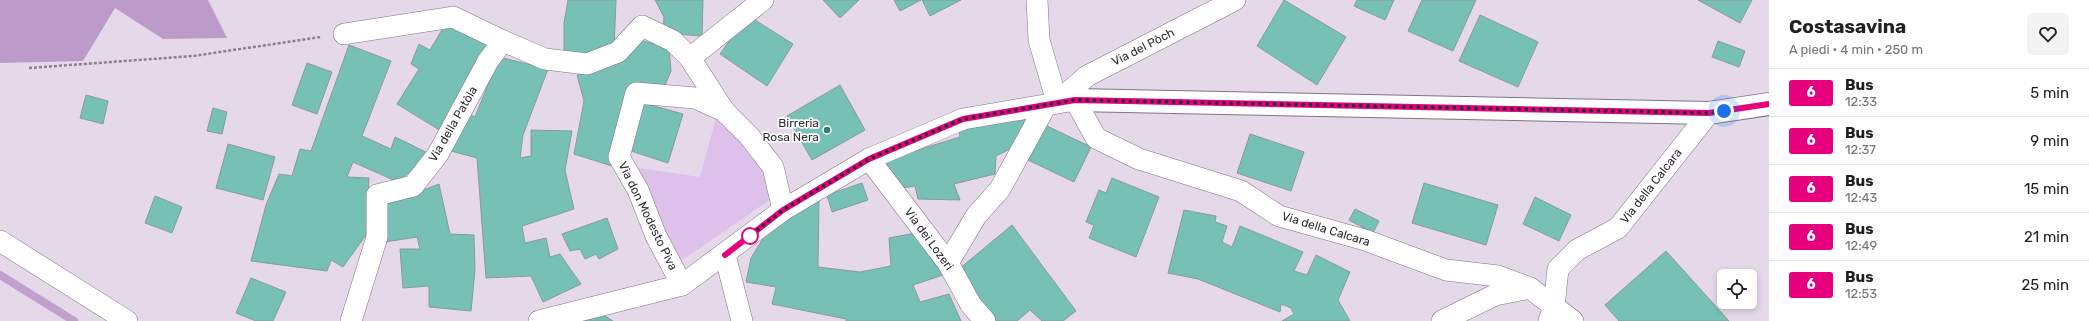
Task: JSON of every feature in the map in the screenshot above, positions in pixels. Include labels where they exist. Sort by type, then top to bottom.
[{"type":"street","points":[[690,58],[763,0]]},
{"type":"street","name":"Via della Calcara","points":[[1037,0],[1039,40],[1059,102],[1096,138],[1139,159],[1241,191],[1279,216],[1365,240],[1446,270],[1498,276],[1530,288],[1552,313],[1573,321]]},
{"type":"street","name":"Via del Pòch","points":[[1059,102],[1087,76],[1235,0]]},
{"type":"street","points":[[344,34],[453,17],[503,42],[545,59],[587,64],[618,52],[642,26],[673,41],[690,58],[724,112]]},
{"type":"street","name":"Via della Patòla","points":[[351,321],[377,237],[377,196],[413,186],[438,154],[488,61],[503,42]]},
{"type":"street","name":"Via don Modesto Piva","points":[[682,285],[656,236],[638,190],[619,157],[636,93],[695,98],[724,112],[749,136],[773,167],[783,210]]},
{"type":"street","points":[[948,263],[976,216],[1000,189],[1059,102]]},
{"type":"street","points":[[539,321],[682,285],[725,255],[783,210],[869,159],[963,119],[1059,102],[1709,113],[1769,104]]},
{"type":"street","name":"Via della Calcara","points":[[1552,313],[1558,269],[1577,250],[1618,228],[1709,113]]},
{"type":"street","name":"Via dei Lozeri","points":[[869,159],[948,263],[971,305],[985,321]]},
{"type":"street","points":[[0,241],[127,321]]},
{"type":"street","points":[[725,255],[742,321]]},
{"type":"street","points":[[1442,321],[1496,295],[1530,288]]},
{"type":"path","points":[[29,68],[193,56],[344,34]]},
{"type":"shaded area","points":[[0,0],[208,0],[227,38],[163,39],[115,8],[83,61],[0,63]]},
{"type":"shaded area","points":[[717,114],[749,136],[780,193],[675,265],[631,167],[700,177]]},
{"type":"building","points":[[568,0],[616,0],[614,48],[564,60],[564,23]]},
{"type":"building","points":[[655,0],[703,0],[702,36],[663,33],[664,17]]},
{"type":"building","points":[[823,0],[859,0],[840,18]]},
{"type":"building","points":[[894,0],[921,0],[900,11]]},
{"type":"building","points":[[922,0],[961,0],[930,16]]},
{"type":"building","points":[[1284,0],[1346,37],[1317,85],[1257,46]]},
{"type":"building","points":[[1357,0],[1394,0],[1385,20],[1354,6]]},
{"type":"building","points":[[1422,0],[1476,0],[1453,51],[1408,31]]},
{"type":"building","points":[[1698,0],[1752,0],[1740,23]]},
{"type":"building","points":[[747,15],[793,44],[767,86],[720,54]]},
{"type":"building","points":[[1480,15],[1538,42],[1518,87],[1459,61]]},
{"type":"building","points":[[446,23],[490,46],[441,131],[397,104],[419,69],[411,64],[419,44],[430,50]]},
{"type":"building","points":[[643,41],[669,48],[671,71],[665,85],[627,89],[612,166],[574,154],[584,101],[577,75]]},
{"type":"building","points":[[1718,41],[1745,51],[1739,67],[1712,57]]},
{"type":"building","points":[[349,45],[391,61],[362,136],[391,149],[395,137],[430,154],[398,182],[353,162],[347,177],[369,178],[366,235],[343,267],[331,260],[327,271],[251,261],[266,205],[279,174],[292,176],[300,149],[311,151]]},
{"type":"building","points":[[499,57],[548,69],[523,135],[520,158],[531,156],[531,130],[572,131],[565,170],[574,209],[522,226],[525,243],[546,238],[550,257],[560,254],[581,284],[543,302],[531,276],[486,278],[477,158],[451,151],[466,113],[475,117]]},
{"type":"building","points":[[307,63],[332,72],[317,114],[292,105]]},
{"type":"building","points":[[840,85],[865,130],[812,160],[787,116]]},
{"type":"building","points":[[86,95],[108,101],[103,124],[80,118]]},
{"type":"building","points":[[640,102],[683,114],[668,163],[625,149]]},
{"type":"building","points":[[213,108],[227,112],[222,134],[207,131]]},
{"type":"building","points":[[1025,116],[1020,144],[996,156],[995,174],[954,184],[960,200],[918,199],[915,186],[897,189],[885,160],[960,137],[959,130]]},
{"type":"building","points":[[1045,125],[1091,147],[1074,182],[1028,160]]},
{"type":"building","points":[[1250,134],[1304,152],[1291,191],[1237,173]]},
{"type":"building","points":[[228,144],[275,157],[263,200],[216,188]]},
{"type":"building","points":[[1112,178],[1159,197],[1136,257],[1089,238],[1094,225],[1086,222],[1099,190],[1106,193]]},
{"type":"building","points":[[862,183],[868,200],[832,212],[827,195]]},
{"type":"building","points":[[1424,183],[1498,205],[1486,245],[1412,223]]},
{"type":"building","points":[[439,184],[450,234],[474,235],[475,270],[471,311],[429,307],[429,286],[403,288],[400,249],[420,249],[417,237],[385,242],[382,206]]},
{"type":"building","points":[[155,196],[182,207],[172,233],[145,223]]},
{"type":"building","points":[[1535,197],[1571,215],[1559,241],[1523,224]]},
{"type":"building","points":[[819,198],[818,267],[860,272],[891,266],[889,238],[915,233],[946,274],[913,285],[920,302],[949,294],[961,321],[846,321],[846,319],[772,304],[776,287],[746,282],[751,258],[770,227]]},
{"type":"building","points":[[1355,209],[1379,221],[1373,233],[1349,220]]},
{"type":"building","points":[[1184,210],[1216,216],[1215,222],[1227,226],[1222,242],[1232,247],[1240,226],[1303,252],[1294,271],[1307,275],[1316,255],[1350,272],[1338,300],[1350,321],[1282,321],[1294,314],[1291,308],[1281,304],[1280,312],[1198,279],[1168,273]]},
{"type":"building","points":[[607,218],[618,249],[599,259],[596,254],[585,259],[580,249],[570,251],[562,234]]},
{"type":"building","points":[[1012,225],[1076,311],[1063,321],[1042,321],[1030,310],[1017,321],[995,321],[959,269]]},
{"type":"building","points":[[1666,251],[1729,321],[1619,321],[1605,305]]},
{"type":"building","points":[[251,278],[286,292],[273,321],[256,321],[236,313]]},
{"type":"building","points":[[597,311],[613,321],[581,321]]},
{"type":"waterway","points":[[0,275],[74,321]]},
{"type":"bus line","name":"6","points":[[725,255],[783,210],[869,159],[963,119],[1057,102],[1075,100],[1253,103],[1709,113],[1769,104]]},
{"type":"place","name":"Birreria Rosa Nera","points":[[827,130]]},
{"type":"route","points":[[750,236],[748,237],[783,210],[869,159],[963,119],[1057,102],[1075,100],[1488,107],[1709,113],[1724,111]]}]
